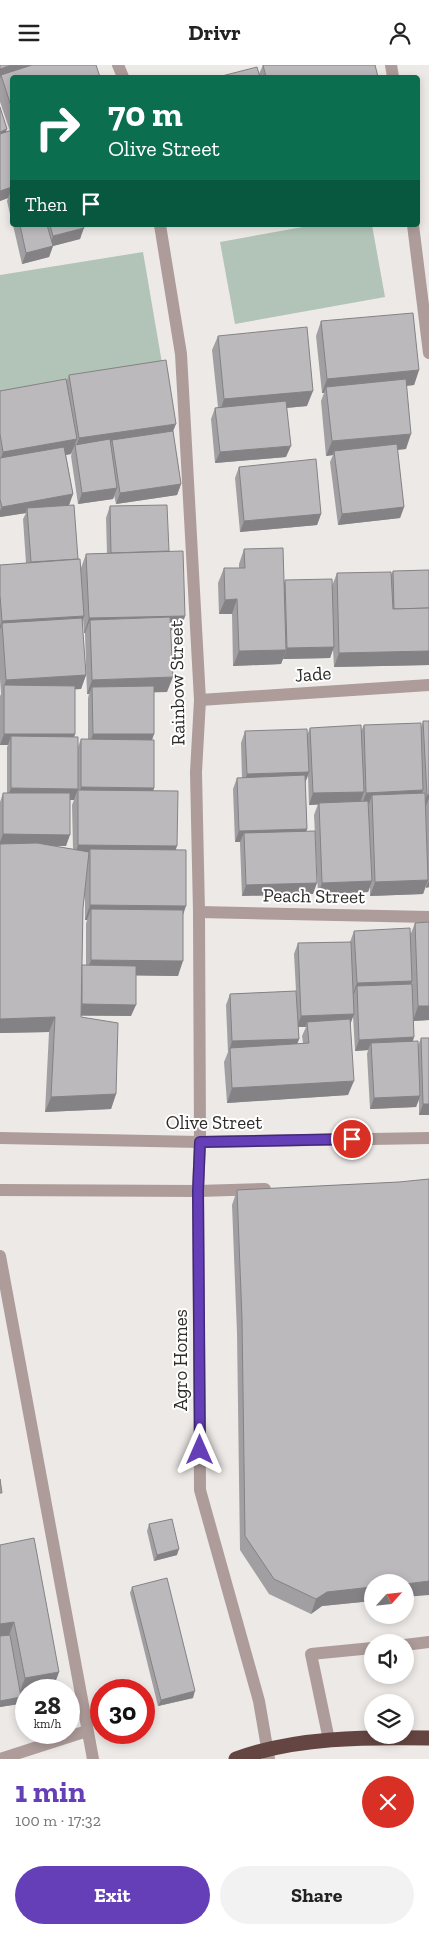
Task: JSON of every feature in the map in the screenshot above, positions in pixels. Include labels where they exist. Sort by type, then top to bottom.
[{"type":"highway","points":[[236,1759],[269,1754],[329,1740],[429,1738]]},
{"type":"street","name":"Rainbow Street","points":[[160,227],[181,354],[200,700],[196,772],[200,1142]]},
{"type":"street","points":[[413,227],[429,353]]},
{"type":"street","name":"Jade","points":[[200,700],[429,685]]},
{"type":"street","name":"Peach Street","points":[[199,912],[429,917]]},
{"type":"street","name":"Olive Street","points":[[0,1138],[200,1142],[429,1138]]},
{"type":"street","name":"Agro Homes","points":[[200,1142],[198,1191],[200,1490],[259,1701],[269,1754]]},
{"type":"street","points":[[0,1190],[198,1191],[275,1189]]},
{"type":"street","points":[[0,1256],[93,1759]]},
{"type":"street","points":[[414,1644],[429,1642]]},
{"type":"street","points":[[329,1740],[311,1654],[364,1649]]},
{"type":"street","points":[[0,1759],[87,1731]]},
{"type":"green space","points":[[303,227],[372,227],[385,297],[235,324],[220,242]]},
{"type":"green space","points":[[143,252],[163,369],[0,395],[0,275]]},
{"type":"building","points":[[0,65],[11,65],[0,69]]},
{"type":"building","points":[[32,65],[96,65],[99,75],[10,75],[10,103],[1,75]]},
{"type":"building","points":[[263,65],[375,65],[378,75],[266,75]]},
{"type":"building","points":[[257,67],[259,75],[226,75]]},
{"type":"building","points":[[0,107],[7,129],[0,132]]},
{"type":"building","points":[[10,131],[10,188],[0,191],[0,134]]},
{"type":"building","points":[[20,227],[48,227],[53,246],[26,253]]},
{"type":"building","points":[[51,227],[84,228],[53,236]]},
{"type":"building","points":[[413,313],[419,370],[327,379],[321,321]]},
{"type":"building","points":[[307,327],[313,391],[224,399],[218,336]]},
{"type":"building","points":[[166,360],[176,424],[79,438],[69,375]]},
{"type":"building","points":[[66,379],[77,439],[3,452],[0,434],[0,391]]},
{"type":"building","points":[[406,379],[411,434],[332,441],[326,387]]},
{"type":"building","points":[[286,401],[291,446],[220,452],[215,408]]},
{"type":"building","points":[[173,431],[181,484],[120,493],[112,440]]},
{"type":"building","points":[[110,439],[117,488],[82,493],[75,445]]},
{"type":"building","points":[[397,444],[404,507],[342,514],[334,451]]},
{"type":"building","points":[[64,447],[73,494],[2,507],[0,499],[0,458]]},
{"type":"building","points":[[316,459],[321,514],[244,521],[239,467]]},
{"type":"building","points":[[74,505],[78,559],[31,562],[27,508]]},
{"type":"building","points":[[167,505],[169,551],[111,553],[110,506]]},
{"type":"building","points":[[283,548],[286,650],[239,651],[237,599],[225,600],[224,568],[245,568],[244,549]]},
{"type":"building","points":[[183,551],[185,616],[89,618],[86,554]]},
{"type":"building","points":[[80,559],[84,616],[2,621],[0,565]]},
{"type":"building","points":[[429,570],[429,608],[394,609],[393,571]]},
{"type":"building","points":[[391,572],[393,609],[429,608],[429,651],[339,653],[337,573]]},
{"type":"building","points":[[332,579],[334,647],[287,648],[285,580]]},
{"type":"building","points":[[170,617],[173,677],[92,680],[90,620]]},
{"type":"building","points":[[82,618],[86,675],[6,680],[2,623]]},
{"type":"building","points":[[4,685],[75,686],[75,734],[4,734]]},
{"type":"building","points":[[154,686],[154,734],[93,734],[92,687]]},
{"type":"building","points":[[423,721],[429,721],[429,795],[427,795]]},
{"type":"building","points":[[421,723],[423,790],[366,793],[364,725]]},
{"type":"building","points":[[361,725],[364,792],[313,793],[310,728]]},
{"type":"building","points":[[307,729],[309,772],[247,774],[245,731]]},
{"type":"building","points":[[11,736],[78,737],[78,789],[11,788]]},
{"type":"building","points":[[81,739],[154,740],[154,788],[81,787]]},
{"type":"building","points":[[305,775],[307,829],[239,831],[237,778]]},
{"type":"building","points":[[78,790],[178,791],[177,846],[78,845]]},
{"type":"building","points":[[3,793],[70,793],[70,835],[3,834]]},
{"type":"building","points":[[425,793],[428,880],[375,882],[372,795]]},
{"type":"building","points":[[368,801],[372,881],[322,883],[319,803]]},
{"type":"building","points":[[315,831],[317,883],[246,885],[244,833]]},
{"type":"building","points":[[37,843],[89,852],[83,908],[81,1017],[118,1023],[116,1094],[51,1097],[55,1017],[0,1019],[0,844]]},
{"type":"building","points":[[90,849],[186,850],[186,906],[90,905]]},
{"type":"building","points":[[91,909],[183,910],[183,961],[91,960]]},
{"type":"building","points":[[429,922],[429,1006],[418,1006],[415,923]]},
{"type":"building","points":[[410,928],[412,981],[357,983],[354,931]]},
{"type":"building","points":[[351,942],[354,1014],[301,1016],[298,943]]},
{"type":"building","points":[[82,965],[136,966],[136,1005],[82,1004]]},
{"type":"building","points":[[412,984],[414,1037],[359,1040],[357,986]]},
{"type":"building","points":[[296,991],[299,1039],[232,1041],[230,994]]},
{"type":"building","points":[[350,1019],[354,1081],[232,1088],[230,1048],[309,1043],[307,1022]]},
{"type":"building","points":[[421,1038],[429,1038],[429,1104],[423,1104]]},
{"type":"building","points":[[418,1041],[420,1096],[374,1098],[371,1043]]},
{"type":"building","points":[[429,1179],[429,1581],[414,1583],[414,1574],[364,1574],[364,1588],[327,1592],[316,1599],[274,1579],[245,1536],[242,1319],[237,1190]]},
{"type":"building","points":[[172,1519],[179,1549],[157,1555],[149,1524]]},
{"type":"building","points":[[34,1538],[59,1672],[25,1678],[14,1622],[0,1624],[0,1545]]},
{"type":"building","points":[[167,1578],[195,1691],[161,1700],[132,1587]]},
{"type":"building","points":[[10,1635],[18,1679],[15,1679],[15,1698],[0,1701],[0,1636]]},
{"type":"route","points":[[200,1450],[198,1191],[200,1142],[352,1139]]}]
